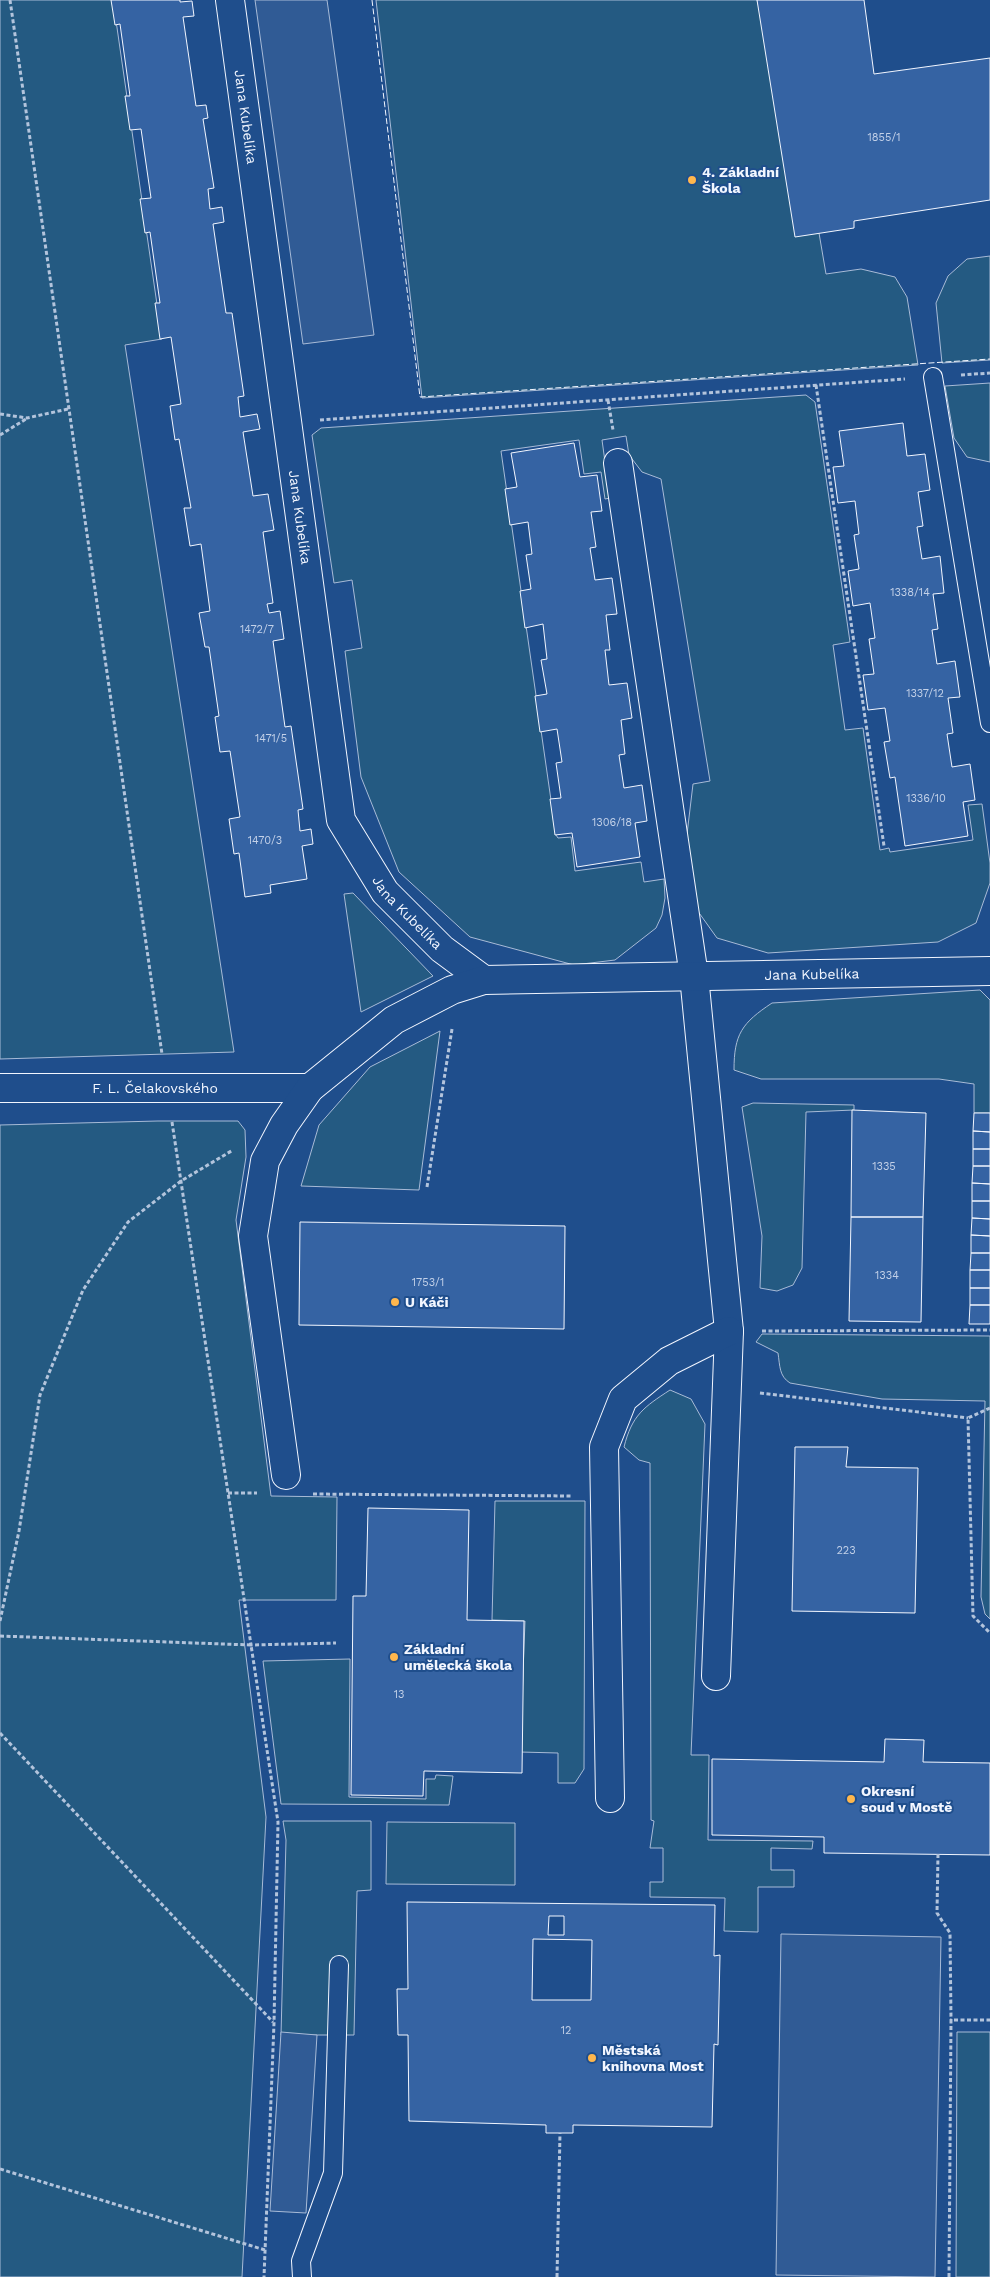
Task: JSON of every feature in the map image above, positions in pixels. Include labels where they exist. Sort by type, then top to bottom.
[{"type":"street","name":"Jana Kubelíka","points":[[230,0],[342,820],[385,892],[442,949],[484,980]]},
{"type":"street","points":[[618,462],[694,976],[729,1331],[716,1676]]},
{"type":"street","name":"Jana Kubelíka","points":[[286,1475],[253,1236],[264,1161],[284,1125],[310,1088],[394,1020],[452,990],[484,980],[990,971]]},
{"type":"street","name":"F. L. Čelakovského","points":[[0,1088],[310,1088]]},
{"type":"street","points":[[610,1798],[604,1447],[623,1399],[669,1361],[729,1331]]},
{"type":"lane","points":[[934,377],[990,723]]},
{"type":"lane","points":[[302,2277],[301,2261],[333,2173],[339,1965]]},
{"type":"path","points":[[10,0],[167,1088],[278,1822],[274,2023],[264,2277]]},
{"type":"path","points":[[287,422],[990,373]]},
{"type":"path","points":[[816,385],[884,846]]},
{"type":"path","points":[[0,414],[26,418],[68,409]]},
{"type":"path","points":[[0,435],[26,418]]},
{"type":"path","points":[[428,1187],[453,1020]]},
{"type":"path","points":[[0,1621],[19,1531],[40,1395],[82,1290],[128,1222],[181,1181],[236,1149]]},
{"type":"path","points":[[729,1331],[990,1330]]},
{"type":"path","points":[[727,1389],[968,1418],[990,1408]]},
{"type":"path","points":[[968,1418],[973,1616],[990,1633]]},
{"type":"path","points":[[228,1493],[263,1493]]},
{"type":"path","points":[[308,1494],[604,1497]]},
{"type":"path","points":[[0,1636],[251,1645],[336,1643]]},
{"type":"path","points":[[0,1733],[274,2023]]},
{"type":"path","points":[[938,1854],[937,1913],[950,1933],[949,2277]]},
{"type":"path","points":[[951,2020],[990,2020]]},
{"type":"path","points":[[557,2277],[560,2133]]},
{"type":"path","points":[[0,2169],[265,2250]]},
{"type":"shaded area","points":[[0,0],[113,0],[162,339],[125,345],[234,1052],[0,1059]]},
{"type":"shaded area","points":[[255,0],[327,0],[374,335],[303,344]]},
{"type":"shaded area","name":"4. Základní Škola","points":[[376,0],[757,0],[819,233],[826,274],[861,269],[895,277],[907,297],[918,365],[422,398]]},
{"type":"shaded area","points":[[990,256],[990,360],[942,363],[936,303],[948,276],[967,259]]},
{"type":"shaded area","points":[[990,383],[990,462],[967,457],[954,438],[945,386]]},
{"type":"shaded area","points":[[806,395],[815,402],[850,642],[833,645],[845,730],[863,728],[880,850],[889,848],[890,852],[973,840],[968,805],[982,804],[990,863],[990,883],[976,923],[938,942],[768,953],[717,938],[697,910],[685,851],[693,784],[710,781],[661,479],[642,472],[629,455],[626,436],[602,440],[610,498],[605,499],[601,472],[584,474],[579,440],[501,451],[556,835],[558,838],[571,837],[575,871],[641,862],[644,882],[664,879],[665,898],[662,915],[656,928],[615,960],[574,965],[470,937],[399,872],[361,777],[345,651],[362,648],[352,580],[334,583],[312,435],[321,428]]},
{"type":"shaded area","points":[[353,893],[433,976],[361,1012],[344,894]]},
{"type":"shaded area","points":[[980,990],[990,1000],[990,1113],[974,1113],[974,1084],[939,1079],[761,1079],[734,1070],[736,1047],[742,1030],[753,1017],[772,1003]]},
{"type":"shaded area","points":[[440,1031],[419,1190],[301,1186],[319,1125],[370,1067]]},
{"type":"shaded area","points":[[753,1103],[854,1105],[854,1110],[806,1112],[802,1268],[793,1285],[777,1291],[760,1288],[762,1236],[742,1107]]},
{"type":"shaded area","points":[[238,1121],[245,1130],[246,1157],[236,1220],[271,1496],[337,1497],[336,1600],[239,1600],[266,1817],[242,2277],[0,2277],[0,1125]]},
{"type":"shaded area","points":[[762,1334],[990,1336],[990,1619],[985,1614],[981,1597],[985,1401],[882,1399],[790,1383],[782,1374],[778,1353],[756,1342]]},
{"type":"shaded area","points":[[670,1390],[691,1399],[705,1424],[691,1755],[709,1755],[708,1840],[813,1841],[812,1849],[771,1848],[771,1870],[794,1870],[794,1887],[758,1887],[758,1932],[724,1931],[725,1898],[650,1897],[650,1882],[663,1882],[663,1848],[650,1848],[654,1821],[651,1820],[650,1463],[639,1460],[624,1447],[635,1419],[646,1407]]},
{"type":"shaded area","points":[[495,1501],[585,1501],[584,1769],[575,1783],[558,1783],[558,1753],[520,1752],[525,1621],[492,1620]]},
{"type":"shaded area","points":[[350,1659],[349,1797],[426,1799],[426,1779],[435,1779],[436,1775],[453,1776],[449,1805],[281,1804],[263,1661]]},
{"type":"shaded area","points":[[283,1821],[371,1821],[371,1890],[357,1891],[354,2035],[281,2035],[286,1840]]},
{"type":"shaded area","points":[[387,1822],[515,1823],[515,1885],[386,1884]]},
{"type":"shaded area","points":[[781,1934],[941,1937],[935,2277],[776,2275]]},
{"type":"shaded area","points":[[281,2032],[317,2035],[306,2213],[270,2211]]},
{"type":"shaded area","points":[[957,2032],[990,2032],[990,2277],[956,2277]]},
{"type":"building","points":[[111,0],[192,1],[194,16],[183,17],[196,106],[206,105],[208,118],[203,119],[214,188],[208,189],[210,209],[222,207],[224,222],[213,224],[226,313],[232,313],[244,396],[238,397],[240,417],[257,414],[260,429],[243,432],[253,496],[268,494],[274,530],[263,532],[273,603],[267,604],[269,613],[280,611],[284,639],[273,641],[285,727],[291,726],[303,809],[298,810],[300,831],[311,829],[313,844],[302,846],[307,879],[270,885],[271,893],[245,897],[239,853],[234,854],[229,819],[240,817],[230,751],[220,752],[215,717],[219,716],[209,647],[205,647],[199,613],[210,611],[201,544],[190,546],[184,508],[191,508],[179,439],[175,440],[170,406],[181,404],[171,337],[160,339],[155,303],[160,303],[150,232],[145,233],[140,199],[151,198],[141,129],[130,130],[125,96],[130,96],[120,24],[115,25]]},
{"type":"building","points":[[757,0],[864,0],[874,74],[990,58],[990,200],[854,221],[854,228],[795,237]]},
{"type":"building","points":[[903,423],[907,456],[925,454],[930,490],[918,492],[923,526],[917,527],[922,559],[940,556],[944,593],[933,594],[938,629],[932,630],[937,664],[955,661],[960,697],[948,698],[953,733],[947,734],[952,767],[970,764],[975,800],[963,802],[968,836],[905,846],[895,777],[890,778],[884,742],[890,741],[885,708],[868,710],[863,675],[874,674],[869,639],[875,638],[870,603],[853,606],[848,571],[859,569],[854,535],[859,534],[855,501],[838,503],[833,467],[844,466],[839,431]]},
{"type":"building","points":[[574,443],[580,477],[597,475],[602,511],[591,512],[596,547],[590,548],[595,580],[612,578],[617,614],[606,615],[610,650],[605,650],[609,685],[627,683],[632,718],[621,720],[625,754],[619,755],[624,788],[642,785],[647,821],[635,823],[640,857],[577,867],[572,833],[555,835],[550,799],[561,798],[556,763],[562,762],[557,729],[540,732],[535,696],[547,694],[541,660],[547,659],[543,624],[525,628],[520,591],[531,589],[526,555],[532,554],[528,522],[510,525],[505,489],[517,487],[511,453]]},
{"type":"building","points":[[852,1110],[926,1113],[923,1217],[851,1217]]},
{"type":"building","points":[[974,1113],[990,1113],[990,1132],[973,1131]]},
{"type":"building","points":[[973,1131],[990,1132],[990,1149],[973,1149]]},
{"type":"building","points":[[973,1149],[990,1149],[990,1166],[973,1166]]},
{"type":"building","points":[[973,1166],[990,1166],[990,1184],[972,1183]]},
{"type":"building","points":[[972,1183],[990,1184],[990,1201],[972,1201]]},
{"type":"building","points":[[972,1201],[990,1201],[990,1219],[972,1218]]},
{"type":"building","points":[[851,1217],[923,1217],[921,1322],[849,1321]]},
{"type":"building","points":[[972,1218],[990,1219],[990,1236],[971,1235]]},
{"type":"building","points":[[300,1222],[565,1226],[564,1329],[299,1325]]},
{"type":"building","points":[[971,1235],[990,1236],[990,1253],[971,1253]]},
{"type":"building","points":[[971,1253],[990,1253],[990,1270],[970,1270]]},
{"type":"building","points":[[970,1270],[990,1270],[990,1288],[970,1288]]},
{"type":"building","points":[[970,1288],[990,1288],[990,1305],[970,1305]]},
{"type":"building","points":[[970,1305],[990,1305],[990,1324],[969,1324]]},
{"type":"building","points":[[795,1447],[848,1447],[846,1467],[918,1468],[915,1613],[792,1611]]},
{"type":"building","points":[[368,1508],[469,1510],[467,1620],[524,1621],[522,1773],[424,1771],[423,1796],[351,1795],[353,1596],[366,1596]]},
{"type":"building","name":"Okresní soud v Mostě","points":[[885,1739],[924,1740],[923,1762],[990,1763],[990,1855],[824,1853],[824,1837],[712,1835],[712,1759],[884,1762]]},
{"type":"building","points":[[407,1902],[715,1905],[714,1956],[720,1955],[718,2045],[714,2044],[712,2127],[573,2125],[573,2133],[546,2133],[546,2125],[409,2121],[408,2035],[398,2035],[397,1989],[408,1989]],"holes":[[[549,1916],[564,1916],[564,1935],[548,1935]],[[533,1939],[592,1940],[591,2000],[532,2000]]]},
{"type":"fence","points":[[372,0],[420,397],[990,359]]},
{"type":"place","name":"4. Základní Škola","points":[[692,180]]},
{"type":"place","name":"U Káči","points":[[395,1302]]},
{"type":"place","name":"Základní umělecká škola","points":[[394,1657]]},
{"type":"place","name":"Okresní soud v Mostě","points":[[851,1799]]},
{"type":"place","name":"Městská knihovna Most","points":[[592,2058]]}]
